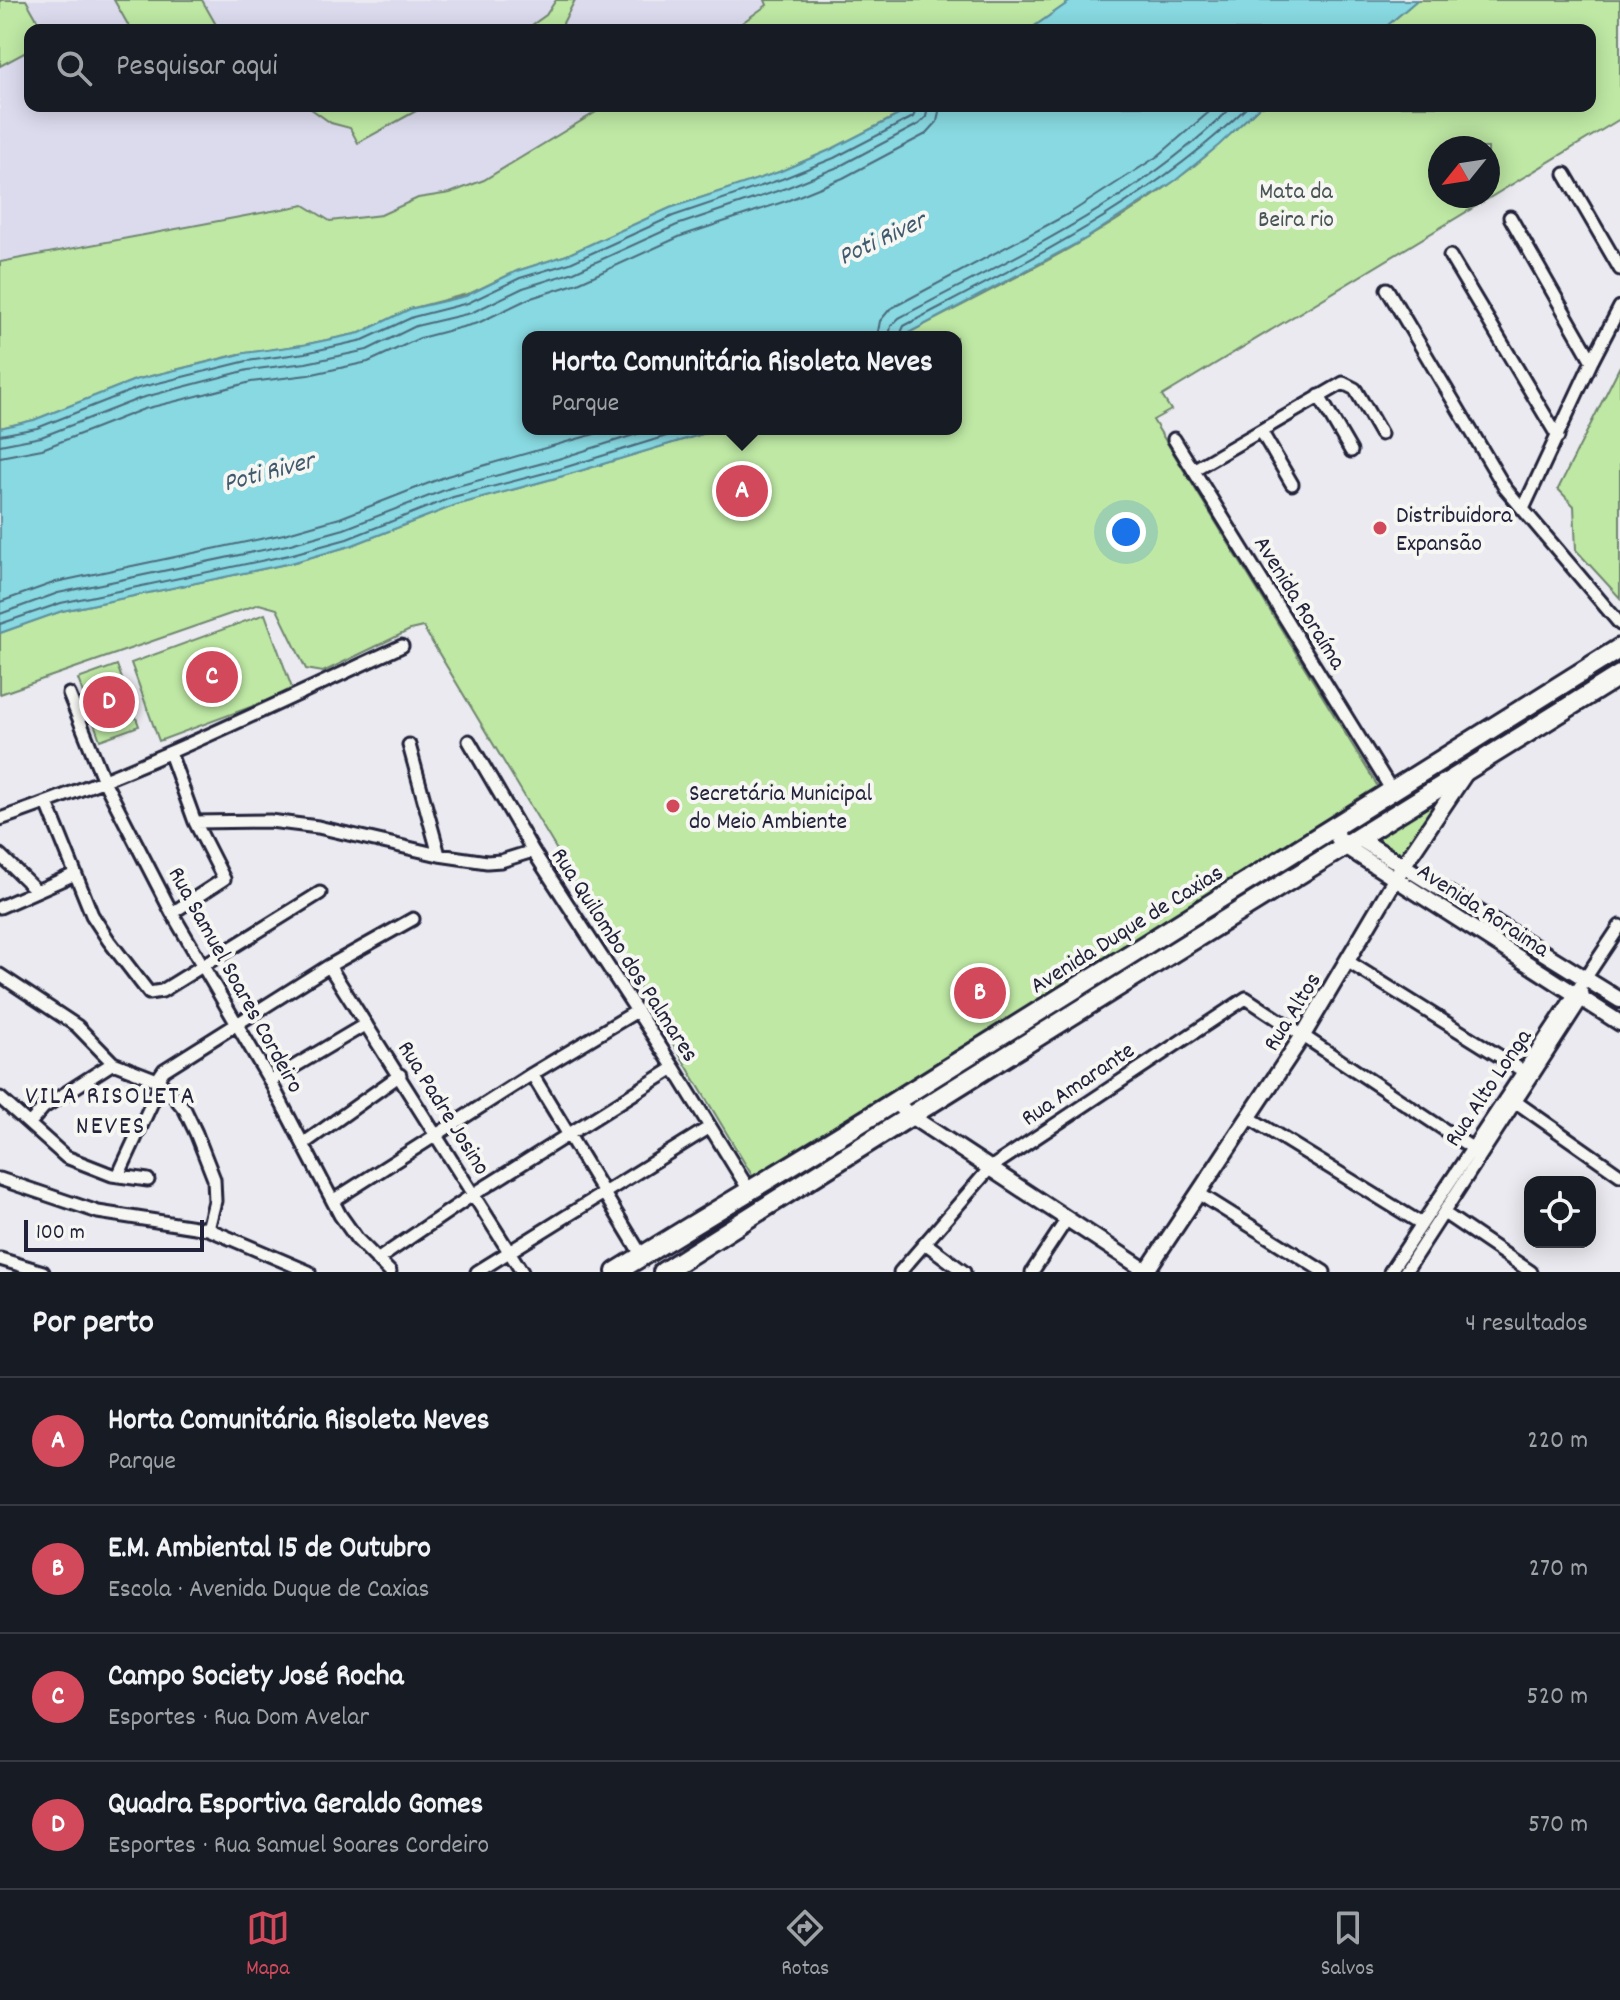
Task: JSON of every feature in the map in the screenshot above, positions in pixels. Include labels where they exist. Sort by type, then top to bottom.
[{"type":"main road","name":"Avenida Duque de Caxias","points":[[616,1272],[895,1102],[1620,648]]},
{"type":"main road","name":"Avenida Duque de Caxias","points":[[663,1272],[909,1115],[1620,675]]},
{"type":"street","points":[[1565,174],[1620,269]]},
{"type":"street","points":[[1510,217],[1592,361]]},
{"type":"street","points":[[1450,256],[1558,437]]},
{"type":"street","points":[[1387,289],[1496,475],[1620,624]]},
{"type":"street","points":[[1523,509],[1620,307]]},
{"type":"street","points":[[1193,470],[1343,383],[1351,386],[1381,434]]},
{"type":"street","points":[[1319,396],[1351,451]]},
{"type":"street","points":[[1261,431],[1292,484]]},
{"type":"street","name":"Avenida Roraíma","points":[[1174,439],[1391,789]]},
{"type":"street","points":[[0,819],[170,753],[402,646]]},
{"type":"street","name":"Rua Samuel Soares Cordeiro","points":[[69,694],[104,781],[172,913],[270,1081],[349,1228],[390,1272]]},
{"type":"street","name":"Rua Quilombo dos Palmares","points":[[469,741],[533,851],[749,1190]]},
{"type":"street","points":[[409,745],[439,855]]},
{"type":"street","points":[[170,753],[195,822],[224,879],[172,913]]},
{"type":"street","name":"Rua Altos","points":[[1147,1272],[1302,1037],[1400,872],[1467,771]]},
{"type":"street","points":[[47,803],[92,915],[145,989],[154,994],[320,893]]},
{"type":"street","points":[[195,822],[255,821],[318,827],[439,855],[487,862],[533,851]]},
{"type":"street","points":[[1336,824],[1338,838],[1353,843]]},
{"type":"street","name":"Avenida Roraima","points":[[1353,843],[1620,1000]]},
{"type":"street","points":[[0,855],[36,890]]},
{"type":"street","name":"Avenida Roraima","points":[[1400,872],[1620,1023]]},
{"type":"street","points":[[0,907],[75,874]]},
{"type":"street","points":[[118,1176],[164,1070],[329,966],[413,919]]},
{"type":"street","points":[[1578,997],[1586,978],[1620,926]]},
{"type":"street","points":[[1347,961],[1528,1074]]},
{"type":"street","name":"Rua Padre Josino","points":[[329,966],[522,1272]]},
{"type":"street","points":[[0,975],[77,1026],[113,1063],[159,1081],[185,1110],[214,1179],[215,1201],[208,1229]]},
{"type":"street","name":"Rua Alto Longa","points":[[1390,1272],[1578,997]]},
{"type":"street","name":"Rua Amarante","points":[[900,1272],[990,1168],[1242,999],[1251,999],[1302,1037]]},
{"type":"street","points":[[334,1200],[637,1011]]},
{"type":"street","points":[[270,1081],[366,1024]]},
{"type":"street","points":[[1302,1037],[1472,1148]]},
{"type":"street","points":[[30,1123],[44,1107],[113,1063]]},
{"type":"street","points":[[377,1260],[474,1194],[674,1068]]},
{"type":"street","points":[[532,1074],[642,1256]]},
{"type":"street","name":"Rua Alto Longa","points":[[1405,1272],[1516,1102],[1528,1074]]},
{"type":"street","points":[[303,1144],[400,1075]]},
{"type":"street","points":[[0,1098],[66,1157],[98,1171],[148,1180]]},
{"type":"street","points":[[895,1102],[909,1115],[1147,1272]]},
{"type":"street","points":[[1516,1102],[1620,1175]]},
{"type":"street","points":[[1248,1117],[1422,1224]]},
{"type":"street","points":[[477,1272],[710,1127]]},
{"type":"street","points":[[0,1179],[98,1212],[208,1229],[309,1272]]},
{"type":"street","points":[[1198,1193],[1324,1272]]},
{"type":"street","points":[[1444,1213],[1531,1272]]},
{"type":"street","points":[[1032,1272],[1067,1219]]},
{"type":"street","points":[[925,1243],[964,1272]]},
{"type":"street","points":[[0,1259],[43,1272]]},
{"type":"shaded area","points":[[0,0],[919,0],[918,24],[24,24],[24,112],[900,112],[517,271],[466,296],[410,309],[303,345],[0,428]]},
{"type":"green space","points":[[0,0],[26,0],[40,24],[24,24],[24,53],[0,66]]},
{"type":"green space","points":[[114,0],[202,0],[216,24],[128,24]]},
{"type":"green space","points":[[556,0],[575,0],[563,24],[533,24],[546,15]]},
{"type":"green space","points":[[765,0],[1072,0],[1038,24],[740,24],[767,5]]},
{"type":"green space","name":"Mata da Beira rio","points":[[1417,0],[1620,0],[1620,119],[1500,192],[1500,136],[1428,136],[1428,208],[1473,208],[1162,396],[1171,410],[1153,420],[1380,790],[753,1177],[423,627],[410,630],[323,672],[306,669],[277,609],[259,604],[0,694],[0,633],[62,611],[291,563],[350,546],[456,505],[699,435],[962,435],[962,331],[912,331],[1112,223],[1188,171],[1254,112],[1596,112],[1596,24],[1389,24]]},
{"type":"green space","points":[[315,112],[414,112],[358,143],[350,128],[331,123]]},
{"type":"green space","points":[[596,112],[904,112],[779,172],[670,208],[567,255],[517,271],[471,293],[410,309],[360,333],[239,354],[135,380],[34,420],[0,428],[0,262],[304,205],[330,221],[381,215],[418,198],[450,193],[484,180]]},
{"type":"green space","points":[[1620,366],[1620,598],[1576,550],[1574,506],[1558,489]]},
{"type":"green space","points":[[265,614],[293,691],[159,741],[131,663]]},
{"type":"green space","points":[[117,665],[139,726],[100,740],[78,679]]},
{"type":"green space","points":[[1445,791],[1404,859],[1375,837]]},
{"type":"water","points":[[1072,0],[1417,0],[1389,24],[1038,24]]},
{"type":"water","name":"Poti River","points":[[904,112],[1254,112],[1176,180],[1085,239],[912,331],[522,331],[522,435],[699,435],[456,505],[350,546],[291,563],[62,611],[0,633],[0,428],[34,420],[135,380],[245,353],[360,333],[410,309],[466,296],[517,271],[567,255],[670,208],[779,172]]},
{"type":"place","name":"Horta Comunitária Risoleta Neves","points":[[742,491]]},
{"type":"place","name":"Distribuidora Expansão","points":[[1380,528]]},
{"type":"place","name":"Campo Society José Rocha","points":[[212,677]]},
{"type":"place","name":"Quadra Esportiva Geraldo Gomes","points":[[109,702]]},
{"type":"place","name":"Secretária Municipal do Meio Ambiente","points":[[673,806]]},
{"type":"place","name":"E.M. Ambiental 15 de Outubro","points":[[980,993]]},
{"type":"district","name":"VILA RISOLETA NEVES","points":[[111,1109]]}]
